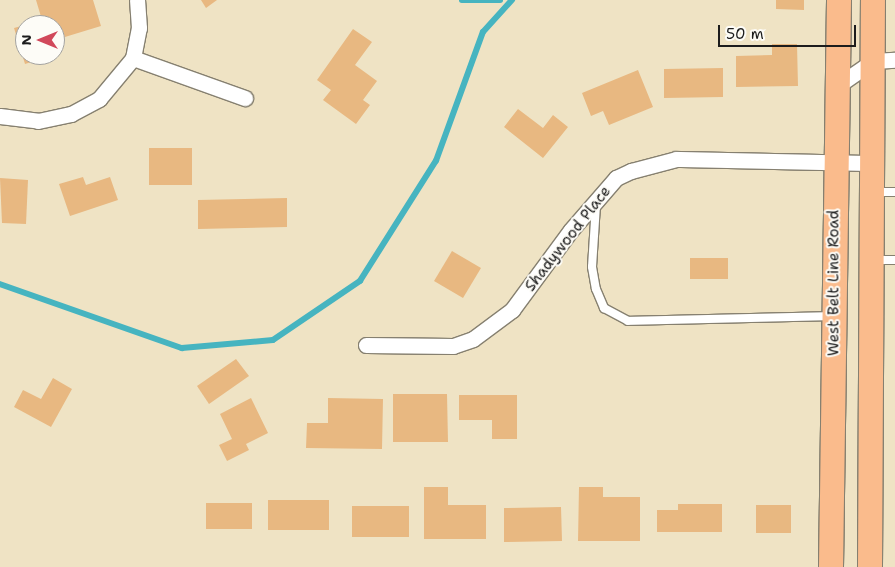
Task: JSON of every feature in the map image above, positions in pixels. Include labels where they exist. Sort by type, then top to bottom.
[{"type":"main road","name":"West Belt Line Road","points":[[831,567],[834,162],[839,0]]},
{"type":"main road","points":[[870,567],[872,163],[884,61],[873,0]]},
{"type":"street","points":[[0,116],[38,122],[71,114],[99,99],[132,58],[139,28],[137,0]]},
{"type":"street","points":[[132,58],[245,98]]},
{"type":"street","points":[[837,86],[884,61]]},
{"type":"street","name":"Shadywood Place","points":[[366,345],[453,346],[473,339],[512,310],[616,178],[676,159],[872,163]]},
{"type":"lane","points":[[872,192],[895,192]]},
{"type":"lane","points":[[596,201],[592,267],[596,289],[604,308],[628,320],[834,316]]},
{"type":"lane","points":[[871,260],[895,260]]},
{"type":"building","points":[[36,0],[93,0],[101,26],[65,37],[65,15],[40,15]]},
{"type":"building","points":[[201,0],[217,0],[206,8]]},
{"type":"building","points":[[776,0],[804,0],[804,10],[776,9]]},
{"type":"building","points":[[353,29],[372,42],[355,65],[377,81],[363,100],[370,105],[356,124],[323,100],[331,90],[317,80]]},
{"type":"building","points":[[772,44],[797,44],[798,86],[736,87],[736,56],[772,55]]},
{"type":"building","points":[[723,68],[723,97],[664,98],[664,69]]},
{"type":"building","points":[[638,70],[653,107],[609,125],[603,111],[591,116],[582,93]]},
{"type":"building","points":[[518,109],[543,128],[553,115],[568,127],[543,158],[504,127]]},
{"type":"building","points":[[149,148],[192,148],[192,185],[149,185]]},
{"type":"building","points":[[83,177],[86,185],[110,177],[118,200],[70,216],[59,184]]},
{"type":"building","points":[[0,178],[28,180],[26,224],[2,223]]},
{"type":"building","points":[[287,198],[287,227],[198,229],[198,200]]},
{"type":"building","points":[[452,251],[481,268],[463,298],[434,281]]},
{"type":"building","points":[[690,258],[728,258],[728,279],[690,279]]},
{"type":"building","points":[[236,359],[249,376],[209,404],[197,386]]},
{"type":"building","points":[[53,378],[72,389],[51,427],[14,407],[23,390],[41,399]]},
{"type":"building","points":[[393,394],[447,394],[448,442],[393,442]]},
{"type":"building","points":[[459,395],[517,395],[517,439],[492,439],[492,420],[459,420]]},
{"type":"building","points":[[251,398],[268,433],[246,444],[249,450],[227,461],[219,445],[232,439],[220,414]]},
{"type":"building","points":[[328,398],[383,399],[382,449],[306,448],[307,423],[328,423]]},
{"type":"building","points":[[424,487],[448,487],[448,505],[486,505],[486,539],[424,539]]},
{"type":"building","points":[[579,487],[603,487],[603,497],[640,497],[640,541],[578,541]]},
{"type":"building","points":[[268,500],[329,500],[329,530],[268,530]]},
{"type":"building","points":[[206,503],[252,503],[252,529],[206,529]]},
{"type":"building","points":[[678,504],[722,504],[722,532],[657,532],[657,510],[678,510]]},
{"type":"building","points":[[756,505],[791,505],[791,533],[756,533]]},
{"type":"building","points":[[352,506],[409,506],[409,537],[352,537]]},
{"type":"building","points":[[561,507],[562,541],[504,542],[504,508]]},
{"type":"waterway","points":[[462,0],[500,0]]},
{"type":"waterway","points":[[0,284],[182,348],[273,340],[360,281],[436,161],[483,32],[512,0]]}]
